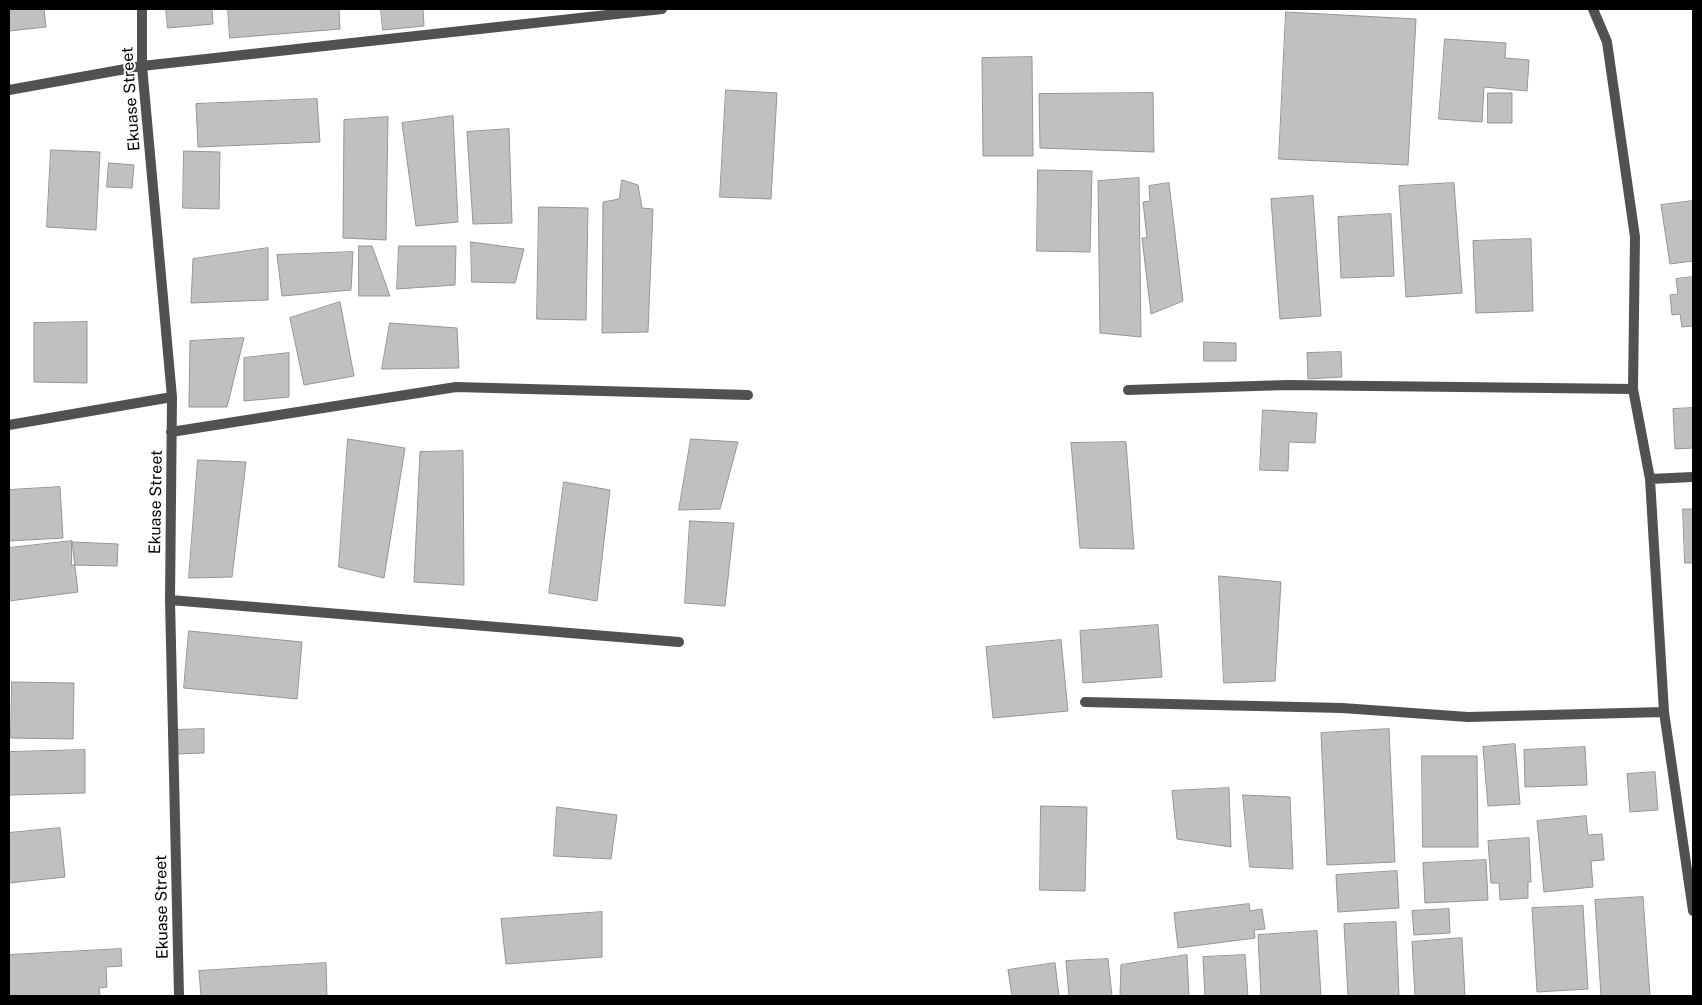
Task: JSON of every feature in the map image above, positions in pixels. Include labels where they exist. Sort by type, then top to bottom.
[{"type":"street","name":"Ekuase Street","points":[[142,9],[142,66],[172,397],[170,600],[179,996]]},
{"type":"street","points":[[9,90],[142,66],[662,9]]},
{"type":"street","points":[[1593,9],[1606,42],[1635,237],[1633,389],[1650,479],[1664,712],[1693,911]]},
{"type":"street","points":[[1128,390],[1287,385],[1633,389]]},
{"type":"street","points":[[171,432],[456,387],[748,395]]},
{"type":"street","points":[[9,425],[172,397]]},
{"type":"street","points":[[1650,479],[1693,477]]},
{"type":"street","points":[[170,600],[679,642]]},
{"type":"street","points":[[1085,702],[1342,708],[1468,717],[1664,712]]},
{"type":"building","points":[[9,9],[44,9],[46,27],[9,31]]},
{"type":"building","points":[[166,9],[212,9],[213,24],[168,28]]},
{"type":"building","points":[[228,9],[339,9],[340,29],[230,38]]},
{"type":"building","points":[[381,9],[423,9],[424,26],[383,30]]},
{"type":"building","points":[[1286,12],[1416,19],[1408,165],[1279,159]]},
{"type":"building","points":[[1445,39],[1506,43],[1505,58],[1529,60],[1527,91],[1484,87],[1482,122],[1439,119]]},
{"type":"building","points":[[1032,57],[1033,156],[983,156],[982,58]]},
{"type":"building","points":[[726,90],[777,93],[771,199],[720,197]]},
{"type":"building","points":[[1153,93],[1154,152],[1040,148],[1039,94]]},
{"type":"building","points":[[1488,93],[1512,93],[1512,123],[1488,123]]},
{"type":"building","points":[[317,99],[320,142],[198,147],[196,104]]},
{"type":"building","points":[[453,116],[458,222],[416,226],[402,123]]},
{"type":"building","points":[[388,117],[386,240],[343,238],[344,120]]},
{"type":"building","points":[[509,129],[512,223],[473,224],[467,132]]},
{"type":"building","points":[[51,150],[100,152],[96,230],[47,227]]},
{"type":"building","points":[[184,151],[220,152],[219,209],[183,208]]},
{"type":"building","points":[[109,163],[134,165],[132,188],[107,187]]},
{"type":"building","points":[[1038,170],[1092,171],[1090,252],[1037,251]]},
{"type":"building","points":[[1139,178],[1141,337],[1100,333],[1098,181]]},
{"type":"building","points":[[622,180],[638,185],[642,208],[653,209],[648,332],[602,333],[603,202],[619,199]]},
{"type":"building","points":[[1169,183],[1183,301],[1151,314],[1142,238],[1147,238],[1143,202],[1150,201],[1149,186]]},
{"type":"building","points":[[1454,183],[1462,293],[1406,297],[1399,186]]},
{"type":"building","points":[[1313,196],[1321,316],[1280,319],[1271,199]]},
{"type":"building","points":[[1693,201],[1693,261],[1670,264],[1661,205]]},
{"type":"building","points":[[539,207],[588,208],[586,320],[537,319]]},
{"type":"building","points":[[1391,214],[1394,276],[1341,278],[1338,217]]},
{"type":"building","points":[[1531,239],[1533,311],[1476,313],[1473,241]]},
{"type":"building","points":[[471,242],[524,249],[515,283],[472,282]]},
{"type":"building","points":[[359,246],[372,246],[390,296],[359,296]]},
{"type":"building","points":[[399,246],[456,246],[455,285],[397,289]]},
{"type":"building","points":[[268,248],[268,300],[191,303],[193,259]]},
{"type":"building","points":[[353,252],[351,290],[282,296],[277,255]]},
{"type":"building","points":[[1693,277],[1693,326],[1682,327],[1680,314],[1672,315],[1670,295],[1678,294],[1676,279]]},
{"type":"building","points":[[340,302],[354,376],[304,385],[290,318]]},
{"type":"building","points":[[87,322],[87,383],[34,382],[34,323]]},
{"type":"building","points":[[390,323],[457,328],[459,368],[382,369]]},
{"type":"building","points":[[244,338],[227,407],[189,407],[190,341]]},
{"type":"building","points":[[1204,342],[1236,343],[1236,361],[1204,361]]},
{"type":"building","points":[[1341,352],[1342,377],[1308,379],[1307,353]]},
{"type":"building","points":[[289,353],[289,397],[244,401],[244,358]]},
{"type":"building","points":[[1693,408],[1693,448],[1675,449],[1673,409]]},
{"type":"building","points":[[1263,410],[1317,413],[1315,443],[1289,442],[1288,471],[1260,470]]},
{"type":"building","points":[[348,439],[405,448],[384,578],[339,567]]},
{"type":"building","points":[[691,439],[738,442],[720,509],[679,510]]},
{"type":"building","points":[[1126,442],[1134,549],[1080,548],[1071,443]]},
{"type":"building","points":[[463,451],[464,585],[414,582],[420,452]]},
{"type":"building","points":[[198,460],[246,462],[232,577],[189,578]]},
{"type":"building","points":[[564,482],[610,490],[597,601],[549,593]]},
{"type":"building","points":[[60,487],[63,538],[9,541],[9,490]]},
{"type":"building","points":[[1683,509],[1693,509],[1693,563],[1685,563]]},
{"type":"building","points":[[690,521],[734,523],[725,606],[685,603]]},
{"type":"building","points":[[72,541],[78,592],[9,601],[9,548]]},
{"type":"building","points":[[72,542],[118,544],[117,566],[72,565]]},
{"type":"building","points":[[1219,576],[1281,582],[1275,681],[1224,683]]},
{"type":"building","points":[[1158,625],[1162,677],[1083,683],[1080,631]]},
{"type":"building","points":[[189,631],[302,642],[297,699],[184,688]]},
{"type":"building","points":[[1061,640],[1068,711],[993,718],[986,647]]},
{"type":"building","points":[[12,682],[74,683],[73,739],[11,738]]},
{"type":"building","points":[[204,729],[204,753],[176,754],[176,730]]},
{"type":"building","points":[[1389,729],[1395,862],[1327,865],[1321,733]]},
{"type":"building","points":[[1515,744],[1520,804],[1488,806],[1483,747]]},
{"type":"building","points":[[1585,747],[1587,785],[1525,787],[1524,750]]},
{"type":"building","points":[[85,750],[85,793],[9,795],[9,752]]},
{"type":"building","points":[[1422,756],[1477,756],[1478,847],[1423,847]]},
{"type":"building","points":[[1655,772],[1658,810],[1630,812],[1627,774]]},
{"type":"building","points":[[1229,788],[1231,847],[1177,839],[1172,791]]},
{"type":"building","points":[[1243,795],[1290,797],[1293,869],[1250,867]]},
{"type":"building","points":[[1041,806],[1087,807],[1085,891],[1040,890]]},
{"type":"building","points":[[557,807],[617,815],[611,859],[554,856]]},
{"type":"building","points":[[1586,816],[1588,835],[1602,834],[1604,860],[1591,861],[1593,887],[1544,892],[1537,821]]},
{"type":"building","points":[[60,828],[65,877],[9,883],[9,833]]},
{"type":"building","points":[[1529,838],[1531,882],[1528,882],[1528,898],[1500,900],[1499,883],[1491,883],[1488,841]]},
{"type":"building","points":[[1486,860],[1488,900],[1425,903],[1423,863]]},
{"type":"building","points":[[1397,871],[1399,908],[1338,912],[1336,875]]},
{"type":"building","points":[[1643,897],[1650,996],[1601,996],[1595,900]]},
{"type":"building","points":[[1249,904],[1250,911],[1262,909],[1265,929],[1254,930],[1255,938],[1178,948],[1174,913]]},
{"type":"building","points":[[1583,906],[1588,989],[1537,992],[1532,908]]},
{"type":"building","points":[[1449,909],[1450,933],[1414,935],[1412,911]]},
{"type":"building","points":[[602,912],[602,957],[506,964],[501,919]]},
{"type":"building","points":[[1396,922],[1399,996],[1348,996],[1344,924]]},
{"type":"building","points":[[1317,931],[1321,996],[1261,996],[1258,935]]},
{"type":"building","points":[[1462,938],[1465,996],[1415,996],[1412,942]]},
{"type":"building","points":[[121,949],[122,966],[106,967],[107,987],[99,988],[100,996],[9,996],[9,955]]},
{"type":"building","points":[[1187,955],[1189,996],[1120,996],[1121,965]]},
{"type":"building","points":[[1245,955],[1248,996],[1205,996],[1203,957]]},
{"type":"building","points":[[1108,959],[1112,996],[1069,996],[1066,961]]},
{"type":"building","points":[[326,963],[327,996],[201,996],[199,971]]},
{"type":"building","points":[[1055,963],[1059,996],[1012,996],[1008,970]]}]
